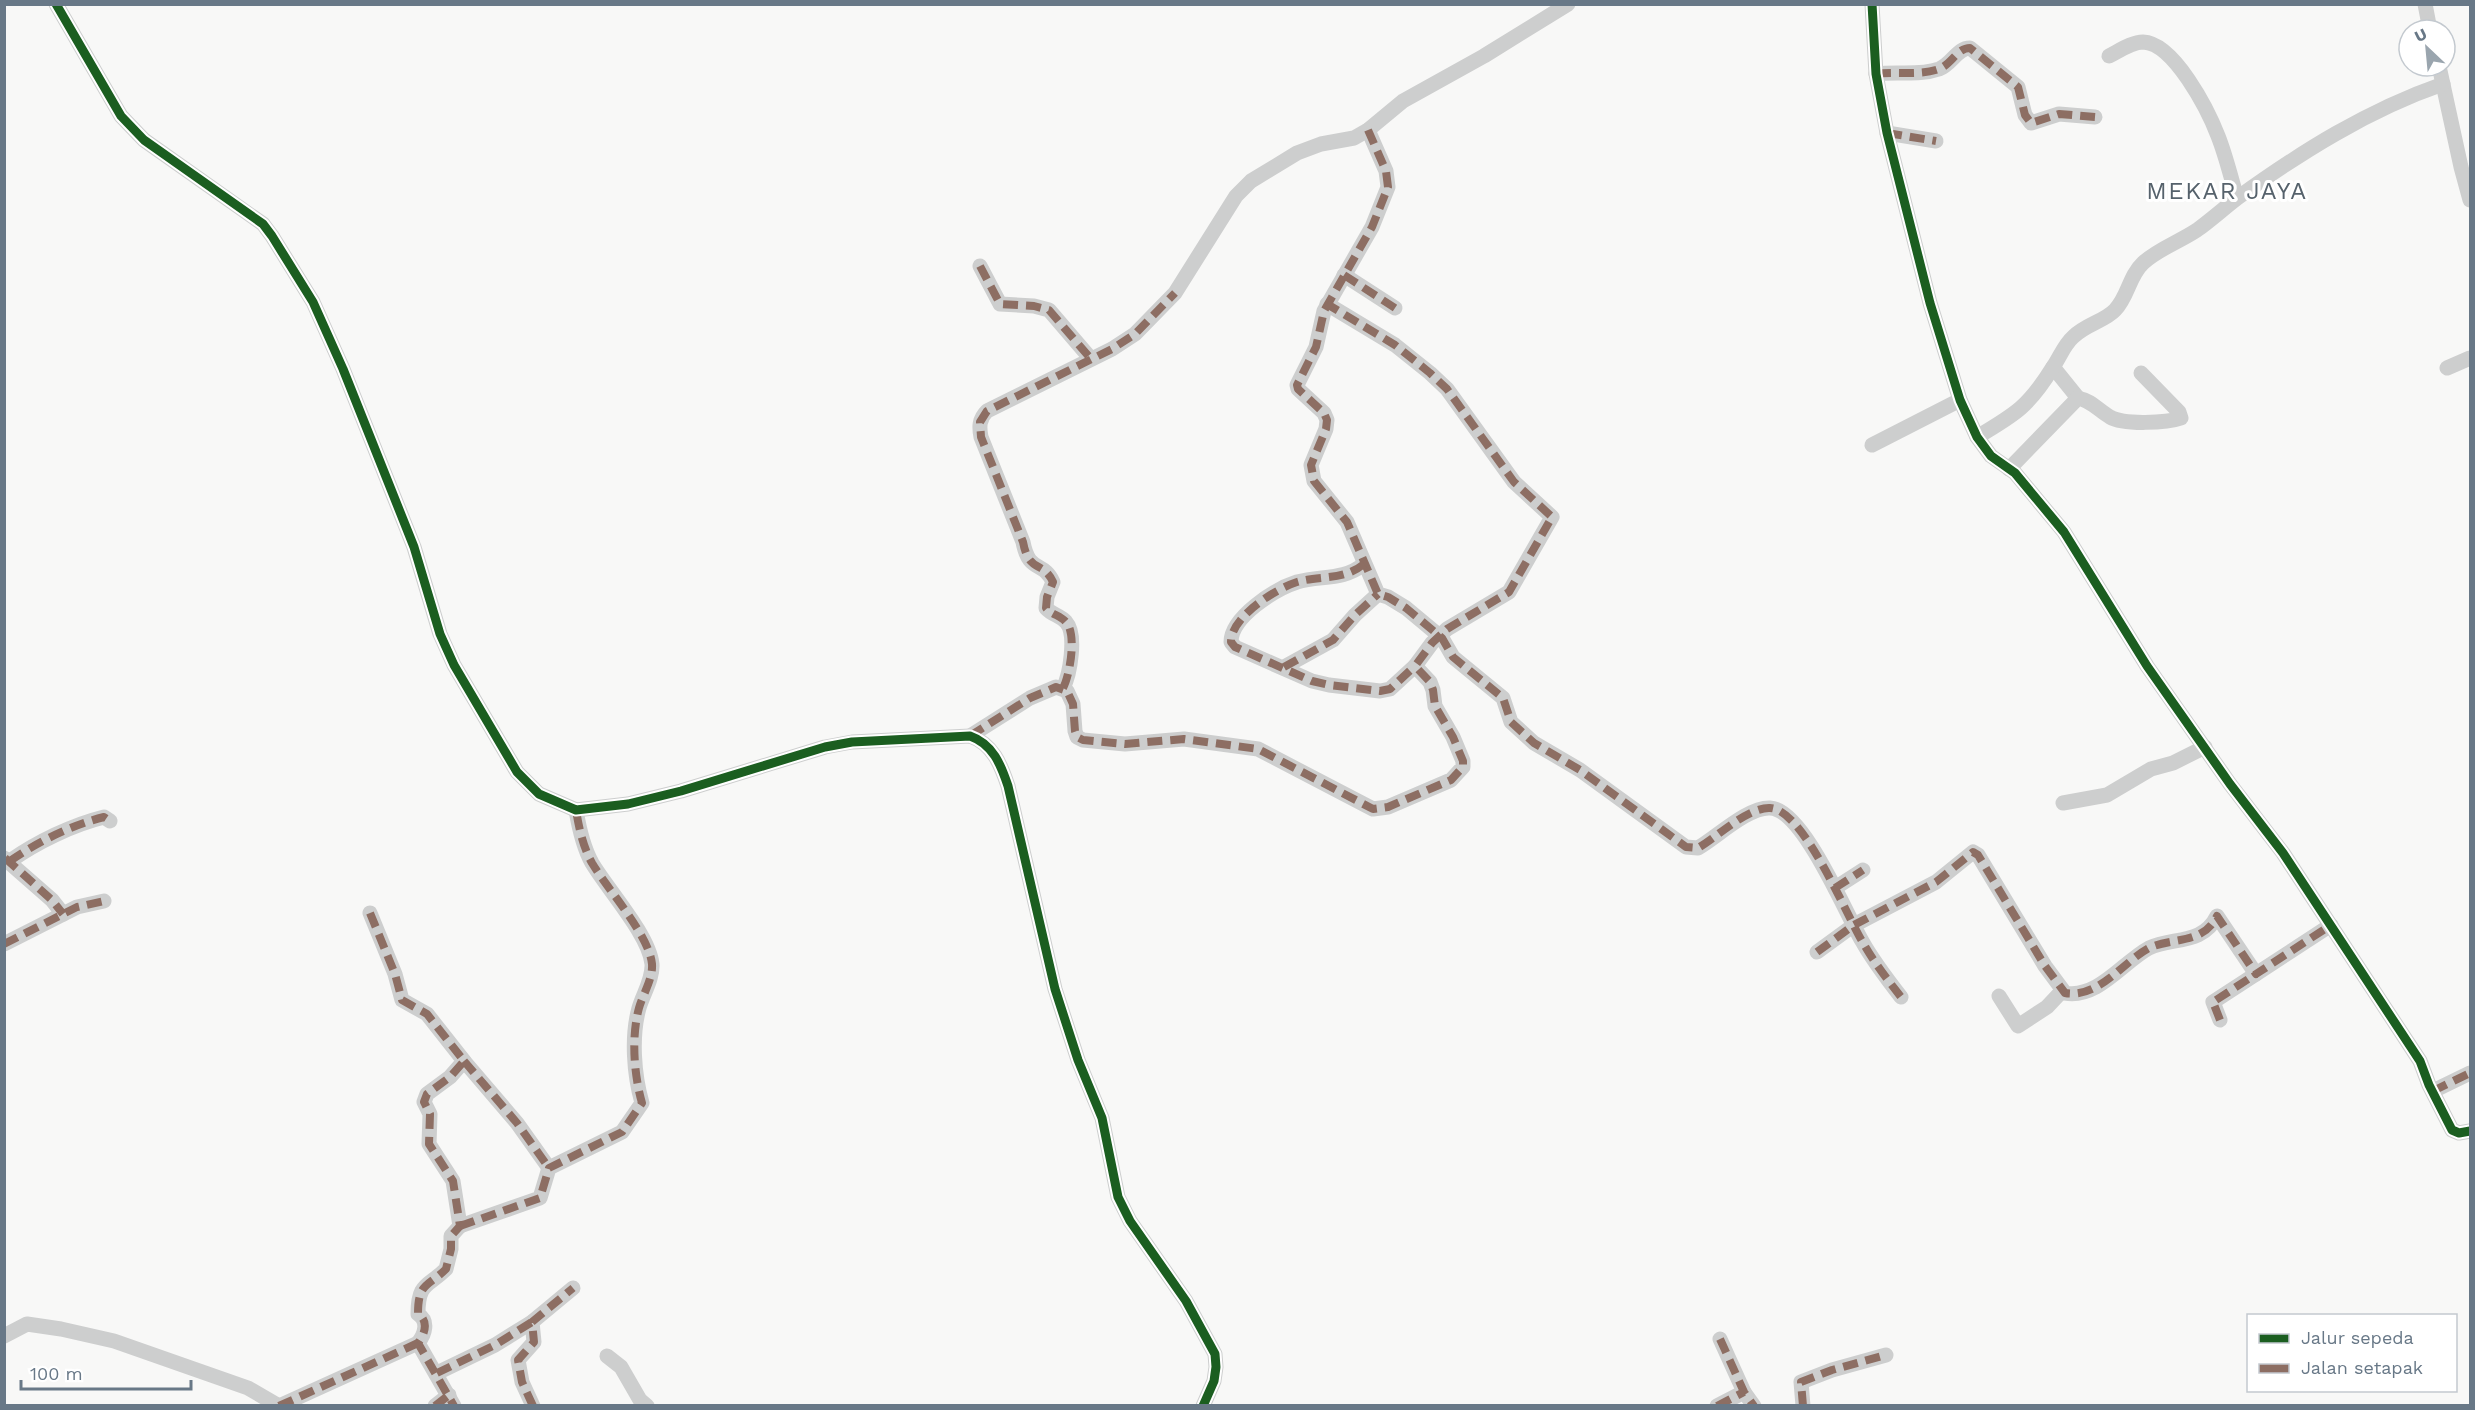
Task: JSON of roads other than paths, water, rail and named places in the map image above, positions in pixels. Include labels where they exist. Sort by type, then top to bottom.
[{"type":"street","points":[[56,4],[121,116],[144,140],[263,224],[313,302],[343,369],[414,547],[440,634],[454,665],[517,771],[539,794],[576,810],[628,804],[681,791],[792,755],[852,742],[970,736],[986,744],[993,752],[1008,786],[1056,989],[1078,1060],[1102,1118],[1120,1202],[1130,1221],[1186,1301],[1215,1354],[1214,1381],[1203,1406]]},
{"type":"street","points":[[1063,688],[1071,669],[1071,631],[1064,619],[1050,613],[1046,608],[1047,597],[1053,582],[1048,574],[1028,559],[979,430],[982,416],[987,411],[1091,359],[1135,334],[1175,293],[1242,188],[1297,153],[1321,144],[1354,138],[1368,130],[1403,101],[1484,56],[1568,4]]},
{"type":"street","points":[[1872,4],[1876,74],[1887,133],[1930,303],[1960,400],[1977,436],[1991,456],[2009,469],[2036,496],[2064,532],[2147,666],[2245,804],[2273,838],[2420,1061],[2452,1130],[2459,1133],[2470,1131]]},
{"type":"street","points":[[2109,56],[2144,42],[2166,51],[2202,101],[2218,137],[2237,198]]},
{"type":"street","points":[[1876,74],[1928,72],[1952,61],[1962,49],[1970,48],[2018,87],[2025,115],[2031,123],[2059,114],[2095,117]]},
{"type":"street","points":[[2442,78],[2470,200]]},
{"type":"street","points":[[1977,436],[2006,421],[2024,407],[2053,368],[2070,339],[2082,328],[2116,309],[2141,264],[2198,229],[2237,198],[2363,117],[2414,94],[2443,84]]},
{"type":"street","points":[[1368,130],[1386,171],[1388,187],[1371,226],[1327,304],[1316,346],[1301,374],[1297,387],[1324,413],[1327,420],[1326,429],[1311,465],[1314,481],[1347,522],[1378,594],[1389,597],[1406,608],[1439,635],[1453,657],[1503,698],[1511,722],[1534,743],[1581,770],[1686,847],[1698,848],[1749,815],[1761,810],[1772,808],[1784,814],[1803,833],[1878,967],[1901,998]]},
{"type":"street","points":[[1887,133],[1936,141]]},
{"type":"street","points":[[980,266],[1000,304],[1034,306],[1049,310],[1091,359]]},
{"type":"street","points":[[1344,275],[1395,308]]},
{"type":"street","points":[[1327,304],[1395,345],[1447,389],[1514,482],[1552,517],[1509,592],[1455,622],[1439,635],[1415,666],[1394,686],[1380,691],[1329,685],[1299,676],[1284,667],[1232,645],[1231,636],[1241,620],[1259,603],[1296,583],[1347,575],[1364,564]]},
{"type":"street","points":[[2447,368],[2470,358]]},
{"type":"street","points":[[2053,368],[2078,398],[2093,404],[2115,420],[2167,421],[2181,418],[2179,412],[2141,373]]},
{"type":"street","points":[[2009,469],[2078,398]]},
{"type":"street","points":[[1872,445],[1960,400]]},
{"type":"street","points":[[1284,667],[1333,640],[1378,594]]},
{"type":"street","points":[[970,736],[1029,698],[1056,687],[1063,688],[1071,697],[1075,731],[1077,736],[1083,740],[1125,744],[1184,739],[1258,749],[1360,803],[1380,810],[1450,780],[1463,767],[1460,751],[1435,706],[1433,690],[1426,676],[1415,666]]},
{"type":"street","points":[[2063,803],[2107,795],[2157,766],[2173,763],[2205,747]]},
{"type":"street","points":[[4,1336],[27,1324],[114,1341],[248,1388],[279,1406],[418,1343],[423,1337],[425,1325],[424,1318],[418,1314],[418,1298],[429,1281],[446,1269],[451,1249],[451,1236],[460,1226],[540,1198],[549,1168],[622,1132],[642,1103],[635,1078],[636,1042],[639,1007],[645,997],[652,966],[648,946],[590,861],[576,810]]},
{"type":"street","points":[[63,914],[52,900],[40,892],[7,859],[90,820],[104,817],[110,820]]},
{"type":"street","points":[[1817,952],[1854,925],[1930,885],[1973,852],[1978,855],[2062,991],[2074,993],[2097,985],[2152,947],[2184,941],[2197,935],[2214,922],[2217,916],[2256,974]]},
{"type":"street","points":[[1835,888],[1863,870]]},
{"type":"street","points":[[4,944],[76,907],[104,901]]},
{"type":"street","points":[[370,913],[395,974],[402,1000],[427,1014],[517,1123],[549,1168]]},
{"type":"street","points":[[2220,1020],[2213,1002],[2331,925]]},
{"type":"street","points":[[1999,996],[2018,1026],[2048,1007],[2062,991]]},
{"type":"street","points":[[460,1226],[453,1181],[429,1144],[429,1114],[424,1102],[427,1094],[450,1077],[464,1061]]},
{"type":"street","points":[[2433,1091],[2470,1073]]},
{"type":"street","points":[[437,1373],[495,1345],[532,1322],[573,1288]]},
{"type":"street","points":[[532,1322],[534,1342],[518,1360],[518,1364],[522,1382],[533,1406]]},
{"type":"street","points":[[1720,1339],[1744,1392],[1754,1406]]},
{"type":"street","points":[[418,1343],[452,1400],[435,1406]]},
{"type":"street","points":[[1803,1406],[1801,1383],[1832,1370],[1886,1355]]},
{"type":"street","points":[[607,1356],[621,1367],[640,1400],[647,1406]]},
{"type":"street","points":[[1718,1406],[1744,1392]]},
{"type":"district","name":"MEKAR JAYA","points":[[2227,191]]}]
